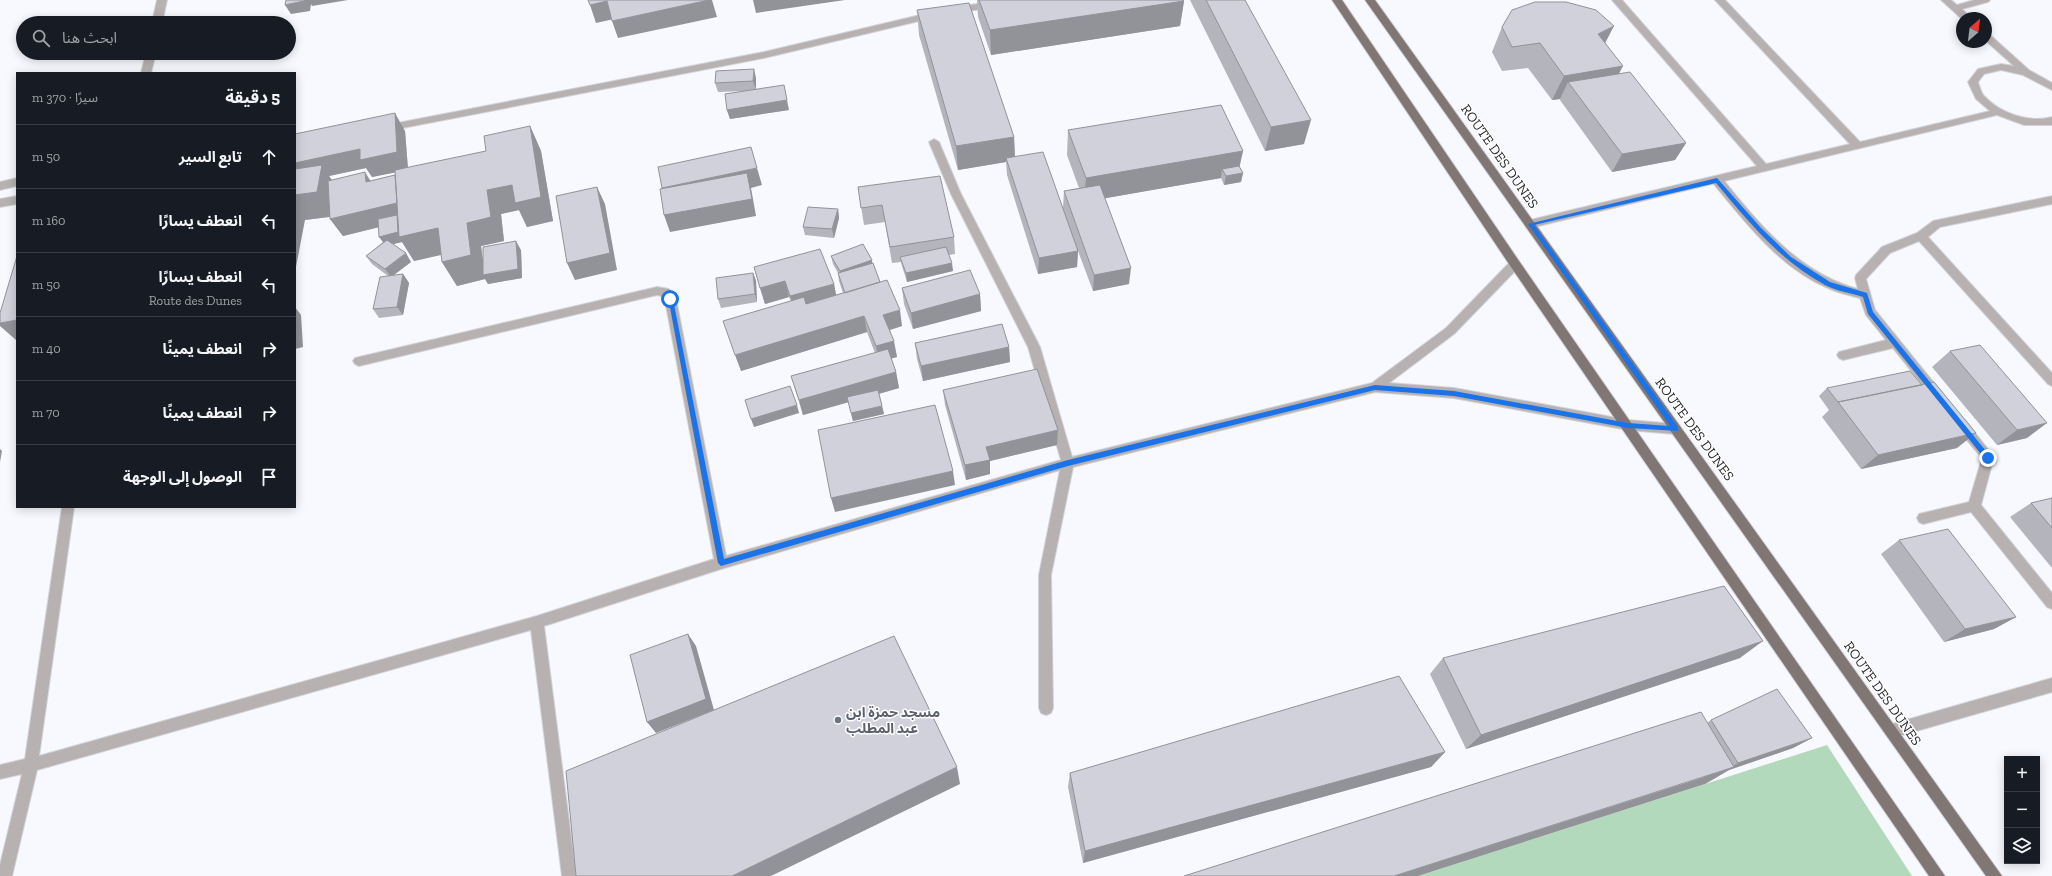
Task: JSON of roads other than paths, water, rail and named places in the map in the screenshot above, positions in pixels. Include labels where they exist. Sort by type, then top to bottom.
[{"type":"main road","points":[[1337,0],[1515,264],[1628,425],[1938,876]]},
{"type":"main road","name":"ROUTE DES DUNES","points":[[1370,0],[1995,876]]},
{"type":"street","points":[[159,16],[162,0]]},
{"type":"street","points":[[1617,0],[1765,168]]},
{"type":"street","points":[[1720,0],[1858,146]]},
{"type":"street","points":[[1946,0],[1959,12]]},
{"type":"street","points":[[1955,8],[1985,0]]},
{"type":"street","points":[[381,129],[764,55],[945,12],[1004,3]]},
{"type":"street","points":[[1992,41],[2026,72],[2052,87]]},
{"type":"street","points":[[146,72],[149,60]]},
{"type":"street","points":[[2026,72],[2001,67],[1981,71],[1973,82],[1979,98],[1998,112],[2024,122],[2049,122],[2052,120]]},
{"type":"street","points":[[1530,224],[1998,112]]},
{"type":"street","points":[[934,142],[956,194],[1034,347],[1068,463],[1045,575],[1046,708]]},
{"type":"street","points":[[1717,180],[1759,230],[1789,258],[1828,284],[1865,295]]},
{"type":"street","points":[[0,186],[16,182]]},
{"type":"street","points":[[0,203],[16,200]]},
{"type":"street","points":[[1944,403],[1870,312],[1860,278],[1886,250],[1921,236],[1938,224],[2052,200]]},
{"type":"street","points":[[1921,236],[2052,381]]},
{"type":"street","points":[[1375,387],[1450,331],[1515,264]]},
{"type":"street","points":[[358,361],[657,291],[666,292],[670,299],[721,563]]},
{"type":"street","points":[[1843,355],[1895,343]]},
{"type":"street","points":[[0,772],[30,765],[537,622],[721,563],[1068,463],[1375,387],[1454,393],[1628,425],[1676,429]]},
{"type":"street","points":[[1954,415],[1988,458],[1974,506]]},
{"type":"street","points":[[1923,518],[1974,506]]},
{"type":"street","points":[[1974,506],[2052,603]]},
{"type":"street","points":[[5,876],[30,765],[68,508]]},
{"type":"street","points":[[537,622],[569,876]]},
{"type":"street","points":[[1892,731],[2052,685]]},
{"type":"place","name":"مسجد حمزة ابن عبد المطلب","points":[[838,720]]}]
